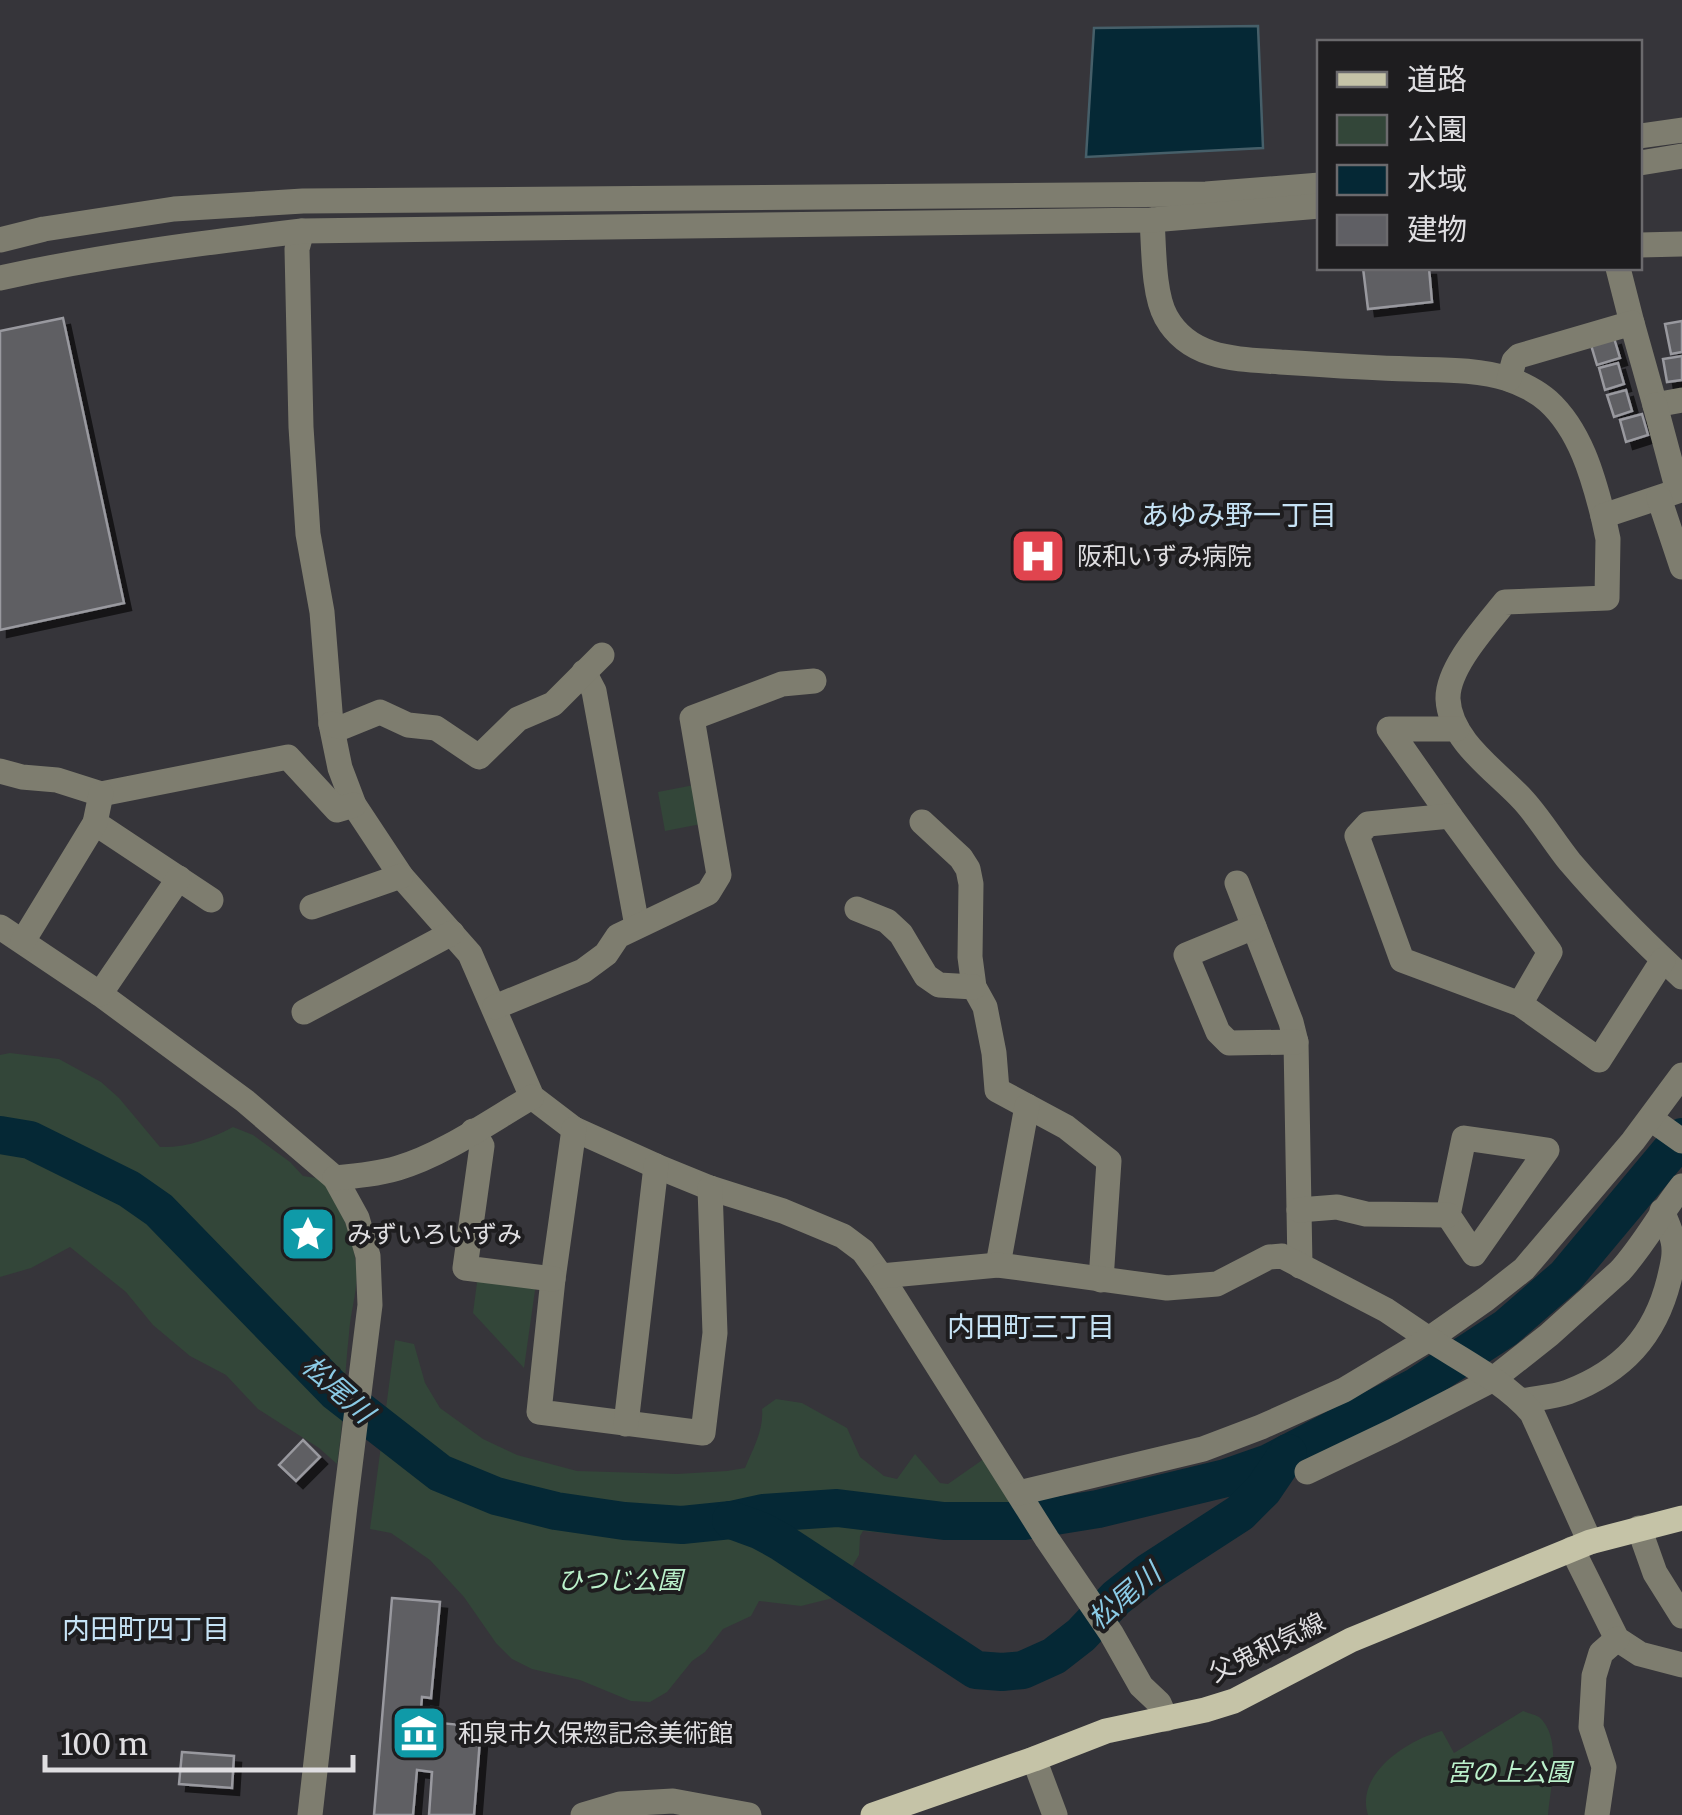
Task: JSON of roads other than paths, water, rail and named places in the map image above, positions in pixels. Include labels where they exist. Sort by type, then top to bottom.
[{"type":"main road","name":"父鬼和気線","points":[[873,1815],[1106,1731],[1234,1700],[1351,1640],[1582,1546],[1682,1518]]},
{"type":"street","points":[[1642,136],[1682,130]]},
{"type":"street","points":[[1642,162],[1682,156]]},
{"type":"street","points":[[0,240],[174,210],[303,201],[1206,194],[1317,184]]},
{"type":"street","points":[[0,278],[170,246],[302,231],[1152,220],[1317,206]]},
{"type":"street","points":[[1152,220],[1164,315],[1177,332],[1198,348],[1227,359],[1439,370],[1509,379],[1545,398],[1572,433],[1586,460],[1603,516],[1608,539],[1608,598],[1505,602],[1460,663],[1450,681],[1448,695],[1456,729],[1526,803],[1604,900],[1672,968],[1599,1060],[1520,1004],[1402,960],[1357,836],[1368,824],[1450,816]]},
{"type":"street","points":[[302,231],[297,248],[308,534],[322,612],[331,724],[340,768],[354,805],[401,876],[470,954],[532,1097],[574,1128],[710,1188],[782,1210],[843,1236],[863,1251],[1111,1633],[1141,1686],[1159,1703],[1166,1719]]},
{"type":"street","points":[[1642,245],[1682,244]]},
{"type":"street","points":[[1603,516],[1678,491],[1619,270]]},
{"type":"street","points":[[1509,379],[1519,356],[1632,323]]},
{"type":"street","points":[[1655,405],[1682,400]]},
{"type":"street","points":[[1659,498],[1682,567]]},
{"type":"street","points":[[331,724],[342,727],[380,712],[408,725],[441,722],[486,765],[518,719],[553,704],[593,663],[594,691],[637,926]]},
{"type":"street","points":[[494,1007],[583,971],[606,954],[618,936],[708,892],[718,874],[692,718],[782,684],[814,680]]},
{"type":"street","points":[[1456,729],[1389,729],[1550,952],[1520,1004]]},
{"type":"street","points":[[0,771],[57,780],[101,794],[288,757],[336,810],[354,805]]},
{"type":"street","points":[[23,940],[95,823],[101,794]]},
{"type":"street","points":[[922,822],[968,869],[970,958],[974,987],[985,1007],[997,1090],[1066,1127],[1109,1161],[1102,1280]]},
{"type":"street","points":[[95,823],[210,900]]},
{"type":"street","points":[[312,907],[401,876]]},
{"type":"street","points":[[100,994],[179,878]]},
{"type":"street","points":[[1237,884],[1292,1022],[1296,1042],[1300,1266]]},
{"type":"street","points":[[857,909],[887,921],[901,934],[926,976],[938,986],[974,987]]},
{"type":"street","points":[[0,927],[100,994],[245,1101],[336,1178],[357,1218],[368,1256],[370,1305],[310,1815]]},
{"type":"street","points":[[1254,927],[1186,955],[1218,1032],[1229,1043],[1296,1042]]},
{"type":"street","points":[[311,1001],[385,980],[452,933]]},
{"type":"street","points":[[1022,1497],[1203,1449],[1344,1390],[1434,1343],[1524,1269],[1654,1121],[1682,1075]]},
{"type":"street","points":[[336,1178],[368,1175],[425,1158],[532,1097]]},
{"type":"street","points":[[998,1265],[1027,1106]]},
{"type":"street","points":[[1654,1121],[1682,1141]]},
{"type":"street","points":[[574,1128],[552,1279],[539,1412],[703,1432],[715,1334],[710,1188]]},
{"type":"street","points":[[473,1131],[482,1146],[465,1268],[552,1279]]},
{"type":"street","points":[[1464,1138],[1547,1150],[1474,1254],[1448,1215],[1464,1138]]},
{"type":"street","points":[[626,1424],[656,1166]]},
{"type":"street","points":[[1308,1472],[1393,1431],[1488,1377],[1548,1335],[1630,1260],[1682,1186]]},
{"type":"street","points":[[1299,1210],[1337,1206],[1366,1214],[1448,1215]]},
{"type":"street","points":[[1522,1401],[1566,1393],[1617,1365],[1653,1327],[1666,1296],[1674,1260],[1673,1240],[1662,1211]]},
{"type":"street","points":[[881,1276],[998,1265],[1167,1288],[1217,1284],[1269,1257],[1282,1256],[1386,1310],[1522,1401],[1532,1413],[1618,1639],[1640,1654],[1682,1666]]},
{"type":"street","points":[[1639,1528],[1655,1572],[1682,1616]]},
{"type":"street","points":[[1597,1815],[1604,1767],[1591,1727],[1594,1676],[1600,1653],[1618,1639]]},
{"type":"street","points":[[1034,1759],[1056,1815]]},
{"type":"street","points":[[582,1815],[620,1804],[673,1801],[748,1815]]},
{"type":"water","points":[[1258,26],[1263,148],[1086,157],[1094,28]]},
{"type":"waterway","name":"松尾川","points":[[0,1135],[30,1140],[129,1189],[159,1210],[336,1392],[440,1473],[496,1496],[556,1511],[682,1525],[763,1513],[837,1508],[944,1521],[1024,1521],[1098,1509],[1226,1478],[1269,1463],[1416,1387],[1506,1328],[1566,1276],[1682,1137]]},
{"type":"waterway","name":"松尾川","points":[[731,1520],[781,1542],[976,1670],[1023,1670],[1054,1656],[1149,1572],[1240,1513],[1263,1490],[1288,1453]]},
{"type":"place","name":"阪和いずみ病院","points":[[1038,556]]},
{"type":"place","name":"みずいろいずみ","points":[[308,1234]]},
{"type":"place","name":"和泉市久保惣記念美術館","points":[[419,1733]]},
{"type":"district","name":"あゆみ野一丁目","points":[[1239,515]]},
{"type":"district","name":"内田町三丁目","points":[[1031,1327]]},
{"type":"district","name":"内田町四丁目","points":[[146,1629]]},
{"type":"park label","name":"ひつじ公園","points":[[620,1580]]},
{"type":"park label","name":"宮の上公園","points":[[1509,1772]]}]
